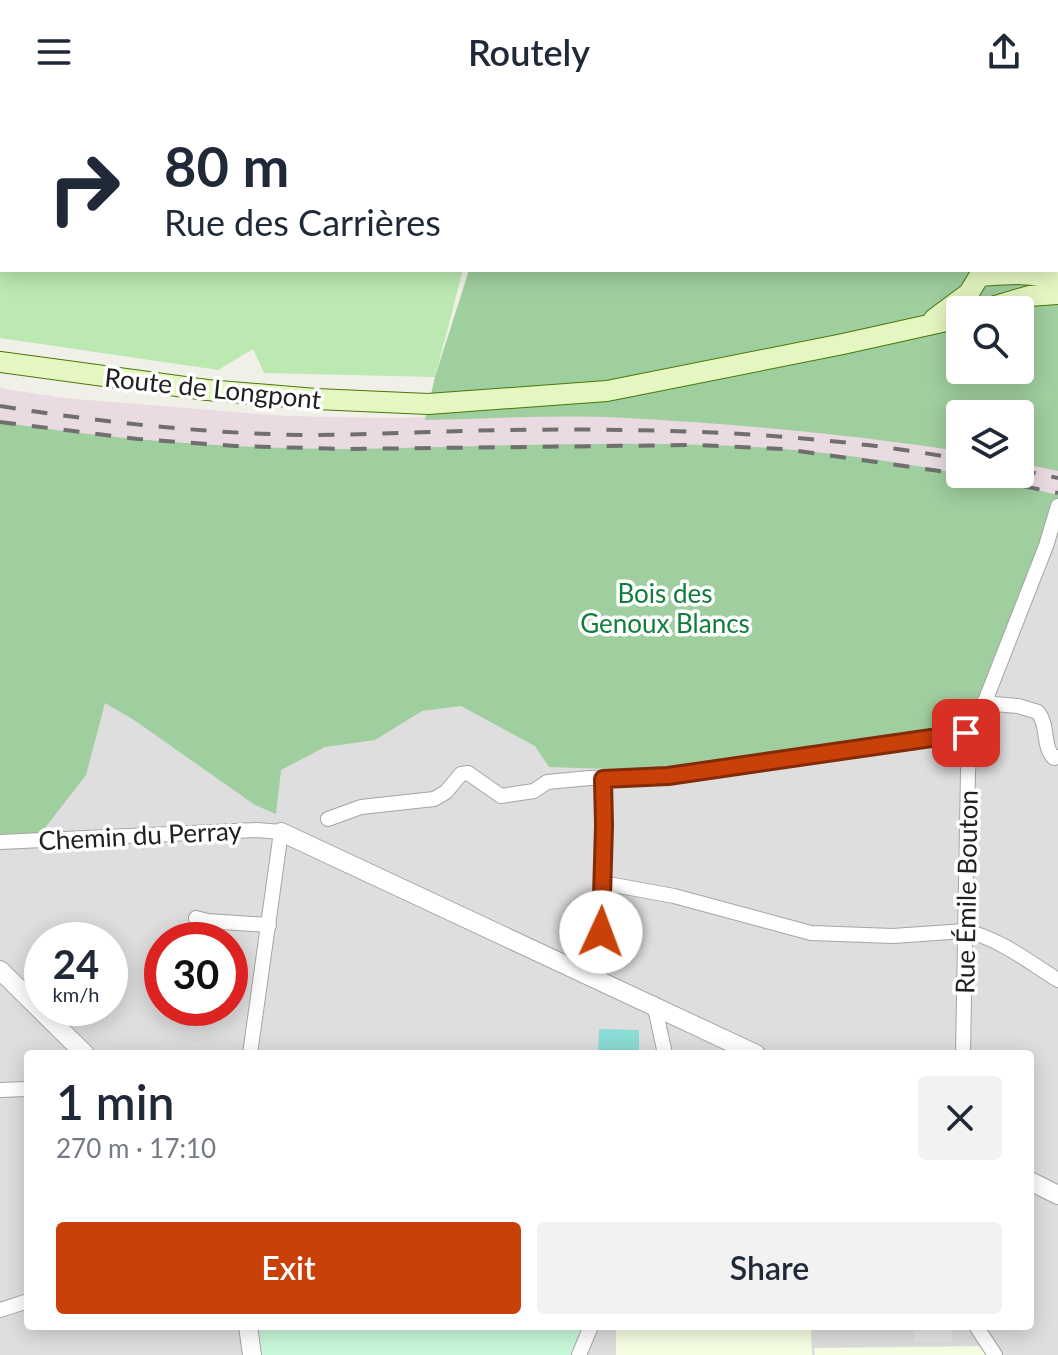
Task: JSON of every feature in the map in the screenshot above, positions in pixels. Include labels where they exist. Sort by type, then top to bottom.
[{"type":"main road","points":[[916,328],[947,311],[980,276],[1018,273],[1058,279]]},
{"type":"main road","points":[[980,276],[986,296]]},
{"type":"main road","points":[[1029,296],[1058,294]]},
{"type":"main road","name":"Route de Longpont","points":[[0,362],[207,390],[428,404],[607,391],[946,321]]},
{"type":"street","name":"Rue Émile Bouton","points":[[963,1050],[968,771],[973,732],[1053,540],[1058,506]]},
{"type":"street","points":[[983,703],[1030,708],[1038,712],[1052,727],[1049,753],[1054,758],[1058,757]]},
{"type":"street","points":[[328,819],[361,807],[434,799],[446,792],[461,774],[468,773],[501,796],[534,791],[547,782],[668,776],[973,732]]},
{"type":"street","points":[[599,980],[603,779]]},
{"type":"street","name":"Chemin du Perray","points":[[0,842],[257,830],[281,832]]},
{"type":"street","points":[[251,1050],[281,832],[747,1050]]},
{"type":"street","points":[[603,883],[674,896],[811,933],[893,936],[965,931],[992,940],[1058,980]]},
{"type":"street","points":[[196,918],[269,925]]},
{"type":"street","points":[[0,970],[81,1050]]},
{"type":"street","points":[[655,1008],[664,1050]]},
{"type":"street","points":[[0,1090],[24,1089]]},
{"type":"street","points":[[1034,1183],[1058,1195]]},
{"type":"street","points":[[0,1310],[24,1302]]},
{"type":"street","points":[[249,1330],[252,1355]]},
{"type":"street","points":[[579,1355],[589,1330]]},
{"type":"street","points":[[979,1330],[995,1355]]},
{"type":"shaded area","points":[[0,388],[63,398],[284,416],[391,418],[558,413],[703,416],[946,442],[946,488],[1034,488],[1034,458],[1058,463],[1058,527],[0,441]]},
{"type":"shaded area","points":[[0,441],[1058,527],[1058,1355],[0,1355]]},
{"type":"shaded area","points":[[599,1029],[639,1030],[639,1050],[598,1050]]},
{"type":"shaded area","points":[[616,1330],[811,1330],[812,1355],[616,1355]]},
{"type":"shaded area","points":[[914,1330],[952,1330],[953,1341],[915,1342]]},
{"type":"shaded area","points":[[981,1346],[986,1355],[815,1355],[814,1348]]},
{"type":"green space","points":[[0,272],[462,272],[435,377],[264,373],[253,349],[218,370],[0,338]]},
{"type":"green space","points":[[468,272],[1058,272],[1058,471],[1034,466],[1034,400],[946,400],[946,449],[793,430],[626,418],[425,420],[435,377]]},
{"type":"green space","name":"Bois des Genoux Blancs","points":[[0,422],[130,438],[262,447],[349,449],[676,444],[784,449],[888,461],[946,472],[946,488],[1027,488],[1058,495],[1058,506],[973,732],[669,771],[549,767],[535,746],[461,706],[422,711],[375,740],[325,747],[281,770],[276,814],[255,805],[105,703],[86,775],[41,833],[0,835]]},
{"type":"green space","points":[[256,1330],[581,1330],[571,1355],[260,1355]]},
{"type":"railway","points":[[0,406],[112,422],[226,432],[301,435],[507,430],[678,431],[791,437],[946,457]]},
{"type":"railway","points":[[0,422],[138,439],[235,446],[347,449],[697,445],[785,449],[946,472]]},
{"type":"railway","points":[[1034,473],[1058,478]]},
{"type":"railway","points":[[1032,488],[1058,493]]},
{"type":"route","points":[[601,932],[603,779],[668,776],[966,733]]}]
